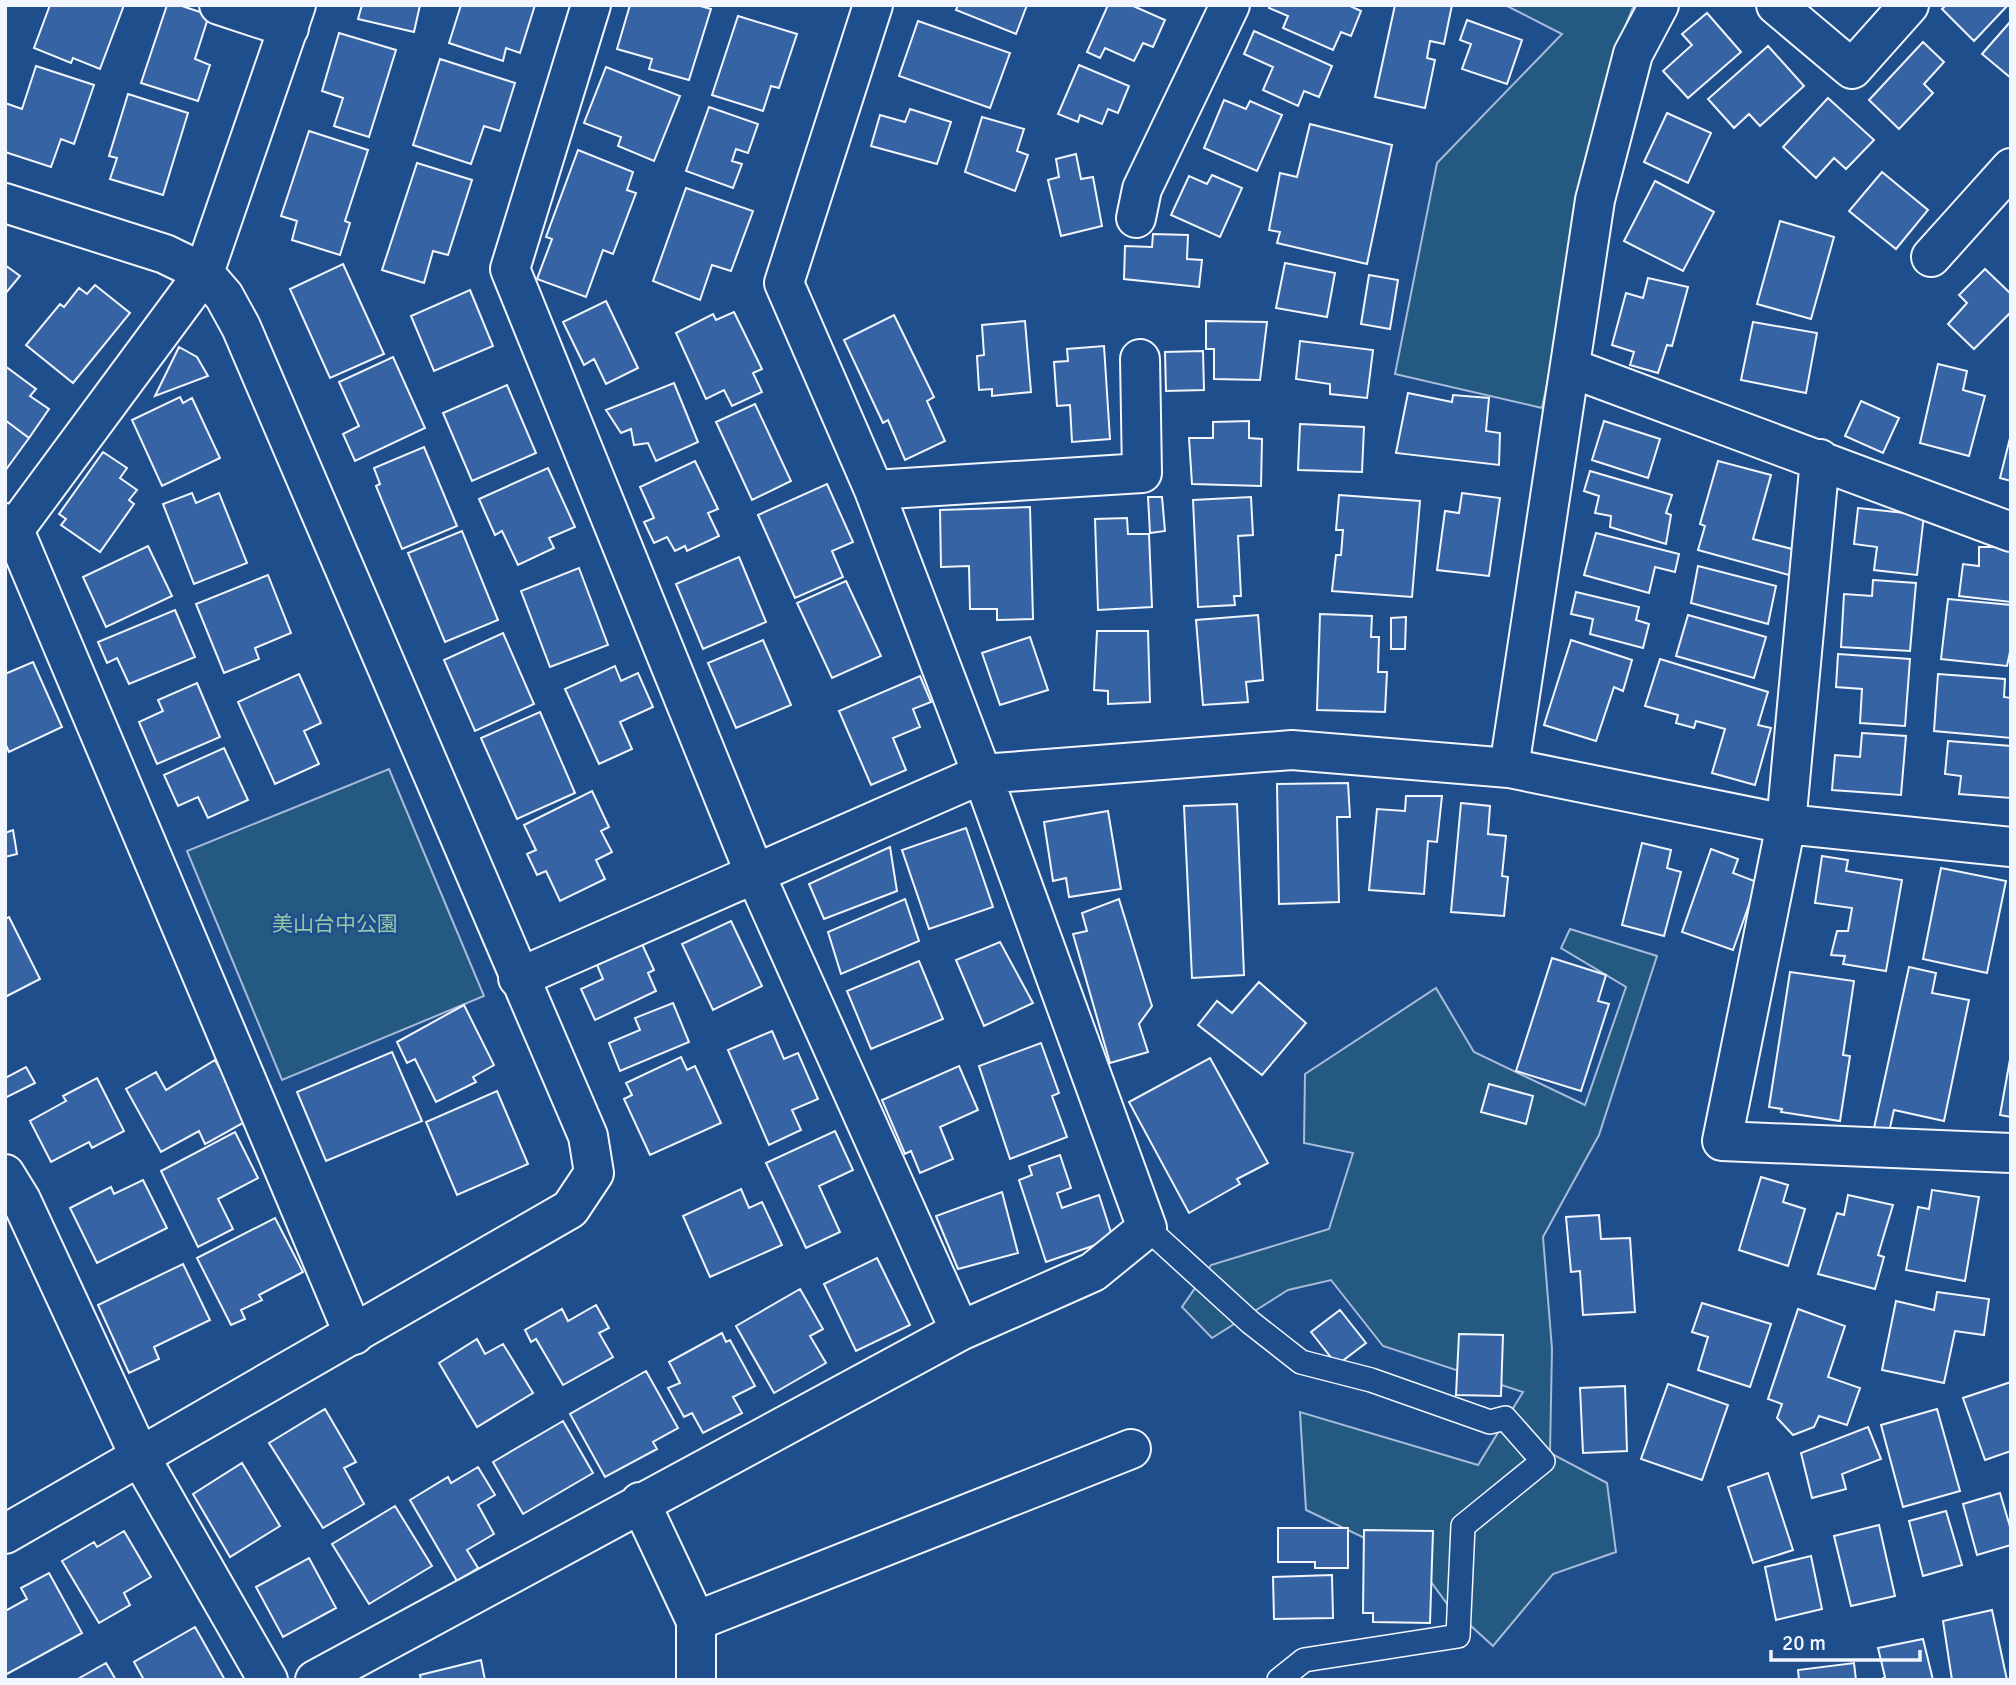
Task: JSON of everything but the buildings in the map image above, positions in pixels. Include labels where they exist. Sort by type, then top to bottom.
[{"type":"street","points":[[219,5],[292,17],[204,273],[10,526],[354,1335]]},
{"type":"street","points":[[591,5],[510,269],[755,874],[960,1331]]},
{"type":"street","points":[[316,1680],[640,1502],[960,1331],[1093,1272],[1147,1228],[982,774],[874,489],[784,283],[873,5]]},
{"type":"street","points":[[1136,218],[1142,189],[1230,5]]},
{"type":"street","points":[[1509,768],[1595,200],[1633,54],[1659,5]]},
{"type":"street","points":[[1776,5],[1853,69],[1909,5]]},
{"type":"street","points":[[1931,257],[2011,168]]},
{"type":"street","points":[[5,203],[165,254],[204,273],[224,296],[241,327],[588,1136],[594,1173],[570,1209],[5,1534]]},
{"type":"street","points":[[874,489],[1142,474],[1140,359]]},
{"type":"street","points":[[1571,368],[2011,532]]},
{"type":"street","points":[[1820,459],[1786,824],[1722,1141],[2011,1153]]},
{"type":"street","points":[[518,978],[982,774],[1292,750],[1509,768],[1786,824],[2011,847]]},
{"type":"street","points":[[10,1194],[140,1457],[268,1680]]},
{"type":"street","points":[[696,1620],[1131,1449]]},
{"type":"street","points":[[640,1502],[696,1620],[696,1680]]},
{"type":"lane","points":[[1147,1228],[1250,1322],[1301,1362],[1371,1380],[1490,1422],[1505,1418],[1543,1461],[1463,1526],[1458,1636],[1304,1660],[1279,1680]]},
{"type":"green space","points":[[1505,5],[1634,5],[1618,44],[1542,408],[1395,374],[1437,163],[1562,34]]},
{"type":"green space","name":"美山台中公園","points":[[389,769],[484,996],[282,1080],[187,851]]},
{"type":"green space","points":[[1570,929],[1657,956],[1599,1135],[1543,1237],[1552,1349],[1550,1453],[1607,1483],[1616,1552],[1553,1574],[1493,1646],[1448,1605],[1417,1563],[1306,1510],[1300,1412],[1478,1465],[1523,1392],[1383,1346],[1331,1280],[1288,1290],[1212,1338],[1182,1307],[1211,1265],[1329,1229],[1353,1153],[1304,1143],[1305,1074],[1436,988],[1474,1052],[1585,1105],[1626,987],[1561,948]]}]
